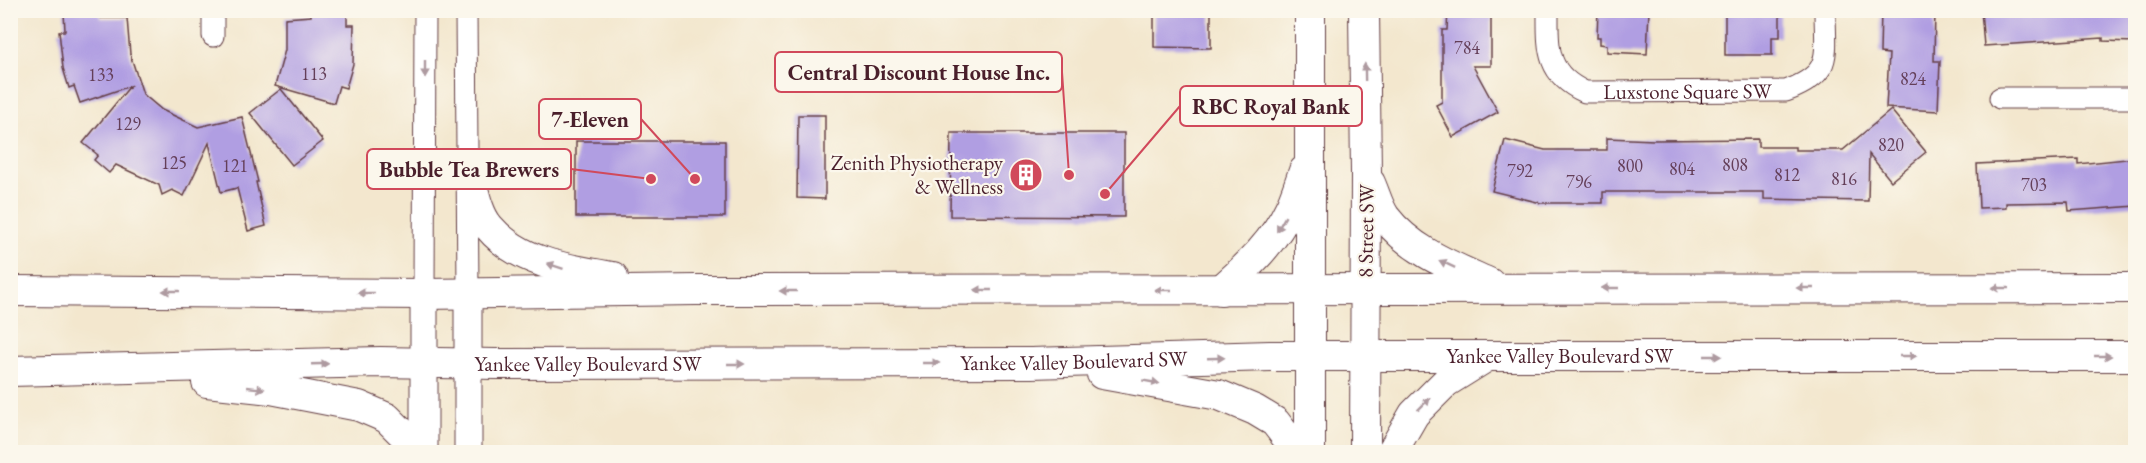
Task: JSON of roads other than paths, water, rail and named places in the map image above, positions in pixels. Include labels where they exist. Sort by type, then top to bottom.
[{"type":"main road","points":[[1310,10],[1310,453]]},
{"type":"main road","name":"8 Street SW","points":[[1364,10],[1365,453]]},
{"type":"main road","points":[[1221,290],[1252,263],[1272,239],[1291,206],[1311,151]]},
{"type":"main road","points":[[467,165],[479,207],[488,226],[510,246],[534,258],[569,270],[696,290]]},
{"type":"main road","points":[[1366,173],[1384,215],[1408,242],[1440,261],[1500,288]]},
{"type":"main road","points":[[10,291],[424,294],[696,290],[2136,288]]},
{"type":"main road","name":"Yankee Valley Boulevard SW","points":[[10,371],[380,362],[468,364],[1031,363],[1310,356],[2136,356]]},
{"type":"main road","points":[[1392,453],[1414,414],[1446,382],[1486,357]]},
{"type":"main road","points":[[1031,363],[1219,395],[1255,410],[1275,422],[1298,453]]},
{"type":"main road","points":[[93,370],[271,389],[359,406],[387,418],[410,441],[415,453]]},
{"type":"street","points":[[213,10],[213,36]]},
{"type":"street","points":[[424,453],[425,10]]},
{"type":"street","points":[[466,10],[468,453]]},
{"type":"street","name":"Luxstone Square SW","points":[[1548,10],[1548,45],[1552,63],[1572,86],[1585,92],[1786,91],[1806,83],[1819,72],[1825,57],[1825,10]]},
{"type":"street","points":[[2000,98],[2136,98]]},
{"type":"place","name":"Zenith Physiotherapy & Wellness","points":[[1026,175]]},
{"type":"place","name":"Central Discount House Inc.","points":[[1069,175]]},
{"type":"place","name":"Bubble Tea Brewers","points":[[651,179]]},
{"type":"place","name":"7-Eleven","points":[[695,179]]},
{"type":"place","name":"RBC Royal Bank","points":[[1105,194]]}]
